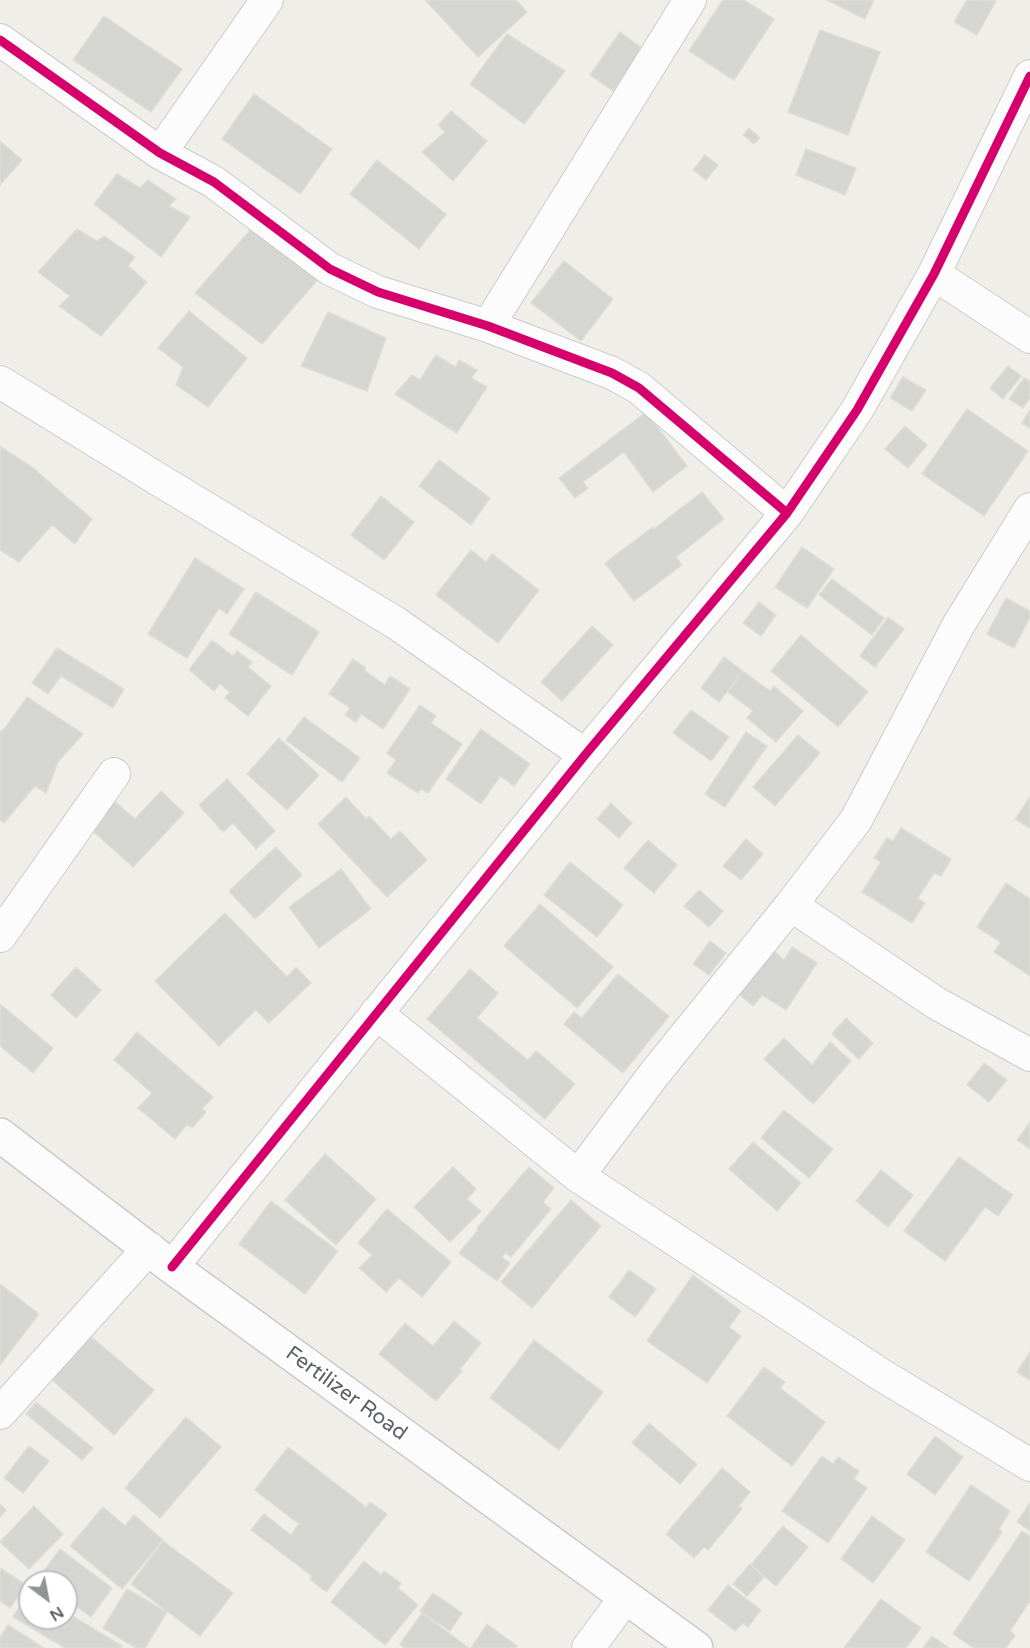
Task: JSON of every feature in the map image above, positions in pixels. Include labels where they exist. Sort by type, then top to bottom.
[{"type":"street","points":[[160,153],[267,0]]},
{"type":"street","points":[[488,326],[690,0]]},
{"type":"street","points":[[0,40],[160,153],[214,182],[330,269],[378,292],[488,326],[612,373],[639,388],[787,513]]},
{"type":"street","points":[[0,1413],[160,1258],[376,1013],[585,755],[787,513],[857,410],[934,274],[1030,76]]},
{"type":"street","points":[[934,274],[1030,337]]},
{"type":"street","points":[[0,382],[396,623],[585,755]]},
{"type":"street","points":[[578,1176],[655,1073],[791,905],[856,820],[959,624],[1030,509]]},
{"type":"street","points":[[0,936],[114,774]]},
{"type":"street","points":[[791,905],[936,1003],[1030,1055]]},
{"type":"street","points":[[376,1013],[578,1176],[880,1374],[1030,1465]]},
{"type":"street","name":"Fertilizer Road","points":[[1,1137],[160,1258],[696,1648]]},
{"type":"street","points":[[588,1648],[626,1598]]},
{"type":"building","points":[[425,0],[516,0],[527,12],[478,57]]},
{"type":"building","points":[[723,0],[744,0],[774,19],[734,80],[689,51]]},
{"type":"building","points":[[827,0],[874,0],[865,19]]},
{"type":"building","points":[[967,0],[996,1],[977,35],[954,22]]},
{"type":"building","points":[[104,16],[182,69],[151,112],[73,60]]},
{"type":"building","points":[[820,30],[880,52],[848,135],[788,112]]},
{"type":"building","points":[[620,32],[643,49],[613,91],[590,75]]},
{"type":"building","points":[[507,34],[565,71],[524,124],[470,84]]},
{"type":"building","points":[[254,94],[332,149],[300,194],[222,139]]},
{"type":"building","points":[[451,111],[487,141],[453,181],[422,152],[445,132],[438,125]]},
{"type":"building","points":[[749,128],[760,138],[754,144],[743,135]]},
{"type":"building","points":[[0,141],[22,160],[0,185]]},
{"type":"building","points":[[806,149],[856,168],[845,195],[796,175]]},
{"type":"building","points":[[705,155],[718,165],[706,180],[693,170]]},
{"type":"building","points":[[377,160],[446,214],[419,249],[350,194]]},
{"type":"building","points":[[117,174],[140,188],[148,180],[176,199],[169,206],[190,217],[161,257],[94,204]]},
{"type":"building","points":[[253,227],[319,278],[262,344],[195,293]]},
{"type":"building","points":[[77,229],[97,241],[104,236],[135,257],[128,266],[147,282],[101,336],[59,306],[70,296],[38,272]]},
{"type":"building","points":[[564,261],[613,299],[581,341],[531,303]]},
{"type":"building","points":[[189,311],[247,358],[208,407],[176,385],[183,367],[158,348]]},
{"type":"building","points":[[328,312],[386,338],[367,391],[301,366]]},
{"type":"building","points":[[436,355],[455,367],[459,360],[477,370],[471,378],[487,387],[457,433],[395,394],[412,375],[420,380]]},
{"type":"building","points":[[1008,366],[1021,376],[1003,399],[990,388]]},
{"type":"building","points":[[903,377],[926,390],[912,411],[890,398]]},
{"type":"building","points":[[1024,378],[1030,381],[1030,398],[1023,408],[1009,399]]},
{"type":"building","points":[[967,409],[1028,451],[984,516],[922,474]]},
{"type":"building","points":[[1030,410],[1030,428],[1022,423]]},
{"type":"building","points":[[646,412],[687,466],[653,492],[624,452],[583,482],[588,488],[575,498],[559,478]]},
{"type":"building","points":[[905,426],[927,445],[908,468],[885,449]]},
{"type":"building","points":[[0,446],[33,468],[92,519],[75,544],[52,525],[19,562],[0,550]]},
{"type":"building","points":[[439,460],[490,498],[471,525],[419,486]]},
{"type":"building","points":[[702,492],[724,519],[676,557],[682,565],[634,601],[605,563]]},
{"type":"building","points":[[381,496],[414,522],[384,560],[351,535]]},
{"type":"building","points":[[802,547],[834,569],[807,608],[775,587]]},
{"type":"building","points":[[471,550],[486,562],[492,554],[539,590],[498,643],[436,595]]},
{"type":"building","points":[[195,558],[244,589],[227,614],[219,608],[187,658],[148,634]]},
{"type":"building","points":[[832,579],[884,618],[872,635],[819,595]]},
{"type":"building","points":[[256,592],[319,632],[292,675],[229,634]]},
{"type":"building","points":[[1006,598],[1030,611],[1030,617],[1014,648],[987,634]]},
{"type":"building","points":[[759,602],[776,615],[761,636],[743,623]]},
{"type":"building","points":[[888,617],[904,629],[875,667],[860,656]]},
{"type":"building","points":[[592,626],[613,645],[562,701],[541,682]]},
{"type":"building","points":[[801,635],[868,692],[838,727],[771,671]]},
{"type":"building","points":[[212,640],[233,656],[237,651],[252,662],[248,667],[271,686],[248,716],[225,698],[230,692],[220,684],[214,691],[189,670]]},
{"type":"building","points":[[57,648],[124,689],[113,708],[61,676],[48,694],[32,683]]},
{"type":"building","points":[[724,657],[743,671],[719,702],[701,688]]},
{"type":"building","points":[[353,659],[385,685],[390,676],[410,689],[383,729],[361,714],[356,722],[345,715],[350,708],[329,694]]},
{"type":"building","points":[[743,671],[770,691],[774,686],[803,711],[776,742],[747,718],[753,711],[728,692]]},
{"type":"building","points":[[27,697],[83,734],[58,762],[46,793],[35,786],[4,823],[0,820],[0,732]]},
{"type":"building","points":[[420,705],[436,716],[431,723],[462,744],[428,793],[421,789],[418,793],[387,773],[396,760],[387,753]]},
{"type":"building","points":[[691,710],[729,737],[711,761],[673,733]]},
{"type":"building","points":[[304,717],[360,758],[342,782],[286,740]]},
{"type":"building","points":[[481,729],[530,764],[514,786],[500,776],[481,804],[446,779]]},
{"type":"building","points":[[746,732],[767,746],[725,807],[705,794]]},
{"type":"building","points":[[798,735],[820,753],[775,806],[753,787]]},
{"type":"building","points":[[279,738],[319,775],[287,810],[247,774]]},
{"type":"building","points":[[227,779],[275,831],[256,849],[233,823],[223,832],[199,805]]},
{"type":"building","points":[[161,791],[184,813],[133,867],[86,825],[111,798],[135,819]]},
{"type":"building","points":[[346,797],[366,819],[369,816],[391,839],[400,831],[427,860],[387,897],[318,824]]},
{"type":"building","points":[[1030,797],[1030,828],[1015,819]]},
{"type":"building","points":[[611,803],[632,823],[619,838],[597,819]]},
{"type":"building","points":[[901,828],[951,859],[941,876],[934,873],[918,898],[925,903],[912,923],[862,892],[881,862],[874,858],[887,838],[893,841]]},
{"type":"building","points":[[746,839],[763,854],[741,880],[723,866]]},
{"type":"building","points":[[648,840],[677,865],[654,893],[624,868]]},
{"type":"building","points":[[276,847],[302,875],[255,919],[229,891]]},
{"type":"building","points":[[570,862],[623,905],[597,937],[544,895]]},
{"type":"building","points":[[341,869],[371,909],[319,948],[289,907]]},
{"type":"building","points":[[1006,883],[1030,899],[1030,976],[994,952],[1001,942],[977,927]]},
{"type":"building","points":[[699,890],[723,911],[709,927],[684,906]]},
{"type":"building","points":[[540,904],[613,967],[577,1008],[504,946]]},
{"type":"building","points":[[225,913],[287,977],[296,967],[311,983],[269,1023],[256,1010],[219,1046],[155,981]]},
{"type":"building","points":[[710,941],[726,953],[709,975],[693,964]]},
{"type":"building","points":[[792,947],[817,963],[786,1010],[762,995],[753,1006],[735,991],[771,949],[784,960]]},
{"type":"building","points":[[76,967],[101,990],[76,1018],[51,995]]},
{"type":"building","points":[[470,969],[498,993],[477,1018],[528,1060],[536,1051],[575,1084],[545,1119],[427,1019]]},
{"type":"building","points":[[618,974],[669,1016],[623,1073],[564,1024],[574,1012],[582,1018]]},
{"type":"building","points":[[0,1004],[53,1048],[33,1073],[0,1046]]},
{"type":"building","points":[[846,1018],[873,1043],[859,1059],[832,1034]]},
{"type":"building","points":[[137,1032],[213,1097],[202,1109],[206,1112],[192,1128],[187,1124],[175,1139],[138,1108],[152,1093],[114,1060]]},
{"type":"building","points":[[784,1038],[812,1065],[830,1042],[851,1061],[813,1104],[764,1059]]},
{"type":"building","points":[[984,1063],[1007,1080],[989,1102],[967,1085]]},
{"type":"building","points":[[784,1110],[833,1149],[809,1178],[761,1138]]},
{"type":"building","points":[[1030,1122],[1030,1149],[1017,1140]]},
{"type":"building","points":[[753,1142],[801,1183],[777,1211],[729,1169]]},
{"type":"building","points":[[325,1154],[376,1199],[336,1245],[285,1200]]},
{"type":"building","points":[[959,1157],[1013,1195],[998,1216],[985,1207],[945,1261],[904,1231]]},
{"type":"building","points":[[453,1167],[476,1189],[467,1199],[481,1211],[450,1242],[414,1207]]},
{"type":"building","points":[[529,1167],[554,1188],[543,1202],[551,1209],[511,1257],[506,1253],[502,1257],[510,1263],[497,1281],[459,1253],[478,1230],[477,1228]]},
{"type":"building","points":[[881,1170],[913,1195],[888,1227],[856,1201]]},
{"type":"building","points":[[571,1200],[601,1226],[532,1308],[501,1282]]},
{"type":"building","points":[[271,1201],[338,1251],[305,1294],[239,1244]]},
{"type":"building","points":[[387,1209],[451,1262],[422,1297],[399,1278],[386,1292],[359,1268],[372,1255],[358,1243]]},
{"type":"building","points":[[629,1270],[656,1289],[635,1317],[609,1297]]},
{"type":"building","points":[[693,1275],[741,1311],[729,1327],[741,1336],[707,1383],[647,1341]]},
{"type":"building","points":[[0,1284],[39,1314],[0,1365]]},
{"type":"building","points":[[454,1321],[481,1343],[460,1369],[462,1371],[436,1401],[379,1354],[405,1323],[433,1346]]},
{"type":"building","points":[[89,1335],[154,1390],[114,1435],[49,1377]]},
{"type":"building","points":[[534,1340],[603,1392],[559,1450],[490,1398]]},
{"type":"building","points":[[1030,1352],[1030,1380],[1017,1372]]},
{"type":"building","points":[[764,1367],[785,1382],[780,1388],[825,1422],[792,1466],[727,1416]]},
{"type":"building","points":[[36,1402],[93,1448],[82,1460],[26,1414]]},
{"type":"building","points":[[186,1417],[221,1447],[160,1518],[125,1488]]},
{"type":"building","points":[[649,1423],[697,1464],[680,1484],[632,1443]]},
{"type":"building","points":[[935,1436],[963,1457],[935,1495],[907,1474]]},
{"type":"building","points":[[29,1446],[49,1461],[23,1493],[4,1478]]},
{"type":"building","points":[[288,1447],[366,1507],[370,1502],[387,1514],[326,1592],[310,1579],[312,1576],[251,1530],[264,1514],[291,1535],[299,1524],[255,1490]]},
{"type":"building","points":[[822,1456],[833,1464],[838,1457],[859,1471],[854,1479],[867,1488],[828,1543],[782,1511]]},
{"type":"building","points":[[722,1468],[750,1492],[739,1506],[742,1509],[708,1550],[704,1547],[694,1558],[666,1534]]},
{"type":"building","points":[[971,1485],[1010,1511],[999,1529],[1002,1532],[969,1581],[926,1552]]},
{"type":"building","points":[[1030,1503],[1030,1531],[1017,1522]]},
{"type":"building","points":[[0,1504],[6,1510],[0,1517]]},
{"type":"building","points":[[34,1506],[63,1534],[29,1569],[0,1542]]},
{"type":"building","points":[[103,1507],[125,1526],[134,1515],[163,1540],[122,1589],[70,1546]]},
{"type":"building","points":[[872,1516],[905,1540],[873,1583],[841,1559]]},
{"type":"building","points":[[783,1526],[808,1547],[776,1586],[751,1565]]},
{"type":"building","points":[[1022,1531],[1030,1536],[1030,1601],[1010,1631],[1015,1635],[1006,1648],[974,1648],[953,1634]]},
{"type":"building","points":[[163,1541],[233,1593],[200,1636],[131,1584]]},
{"type":"building","points":[[60,1549],[112,1588],[91,1617],[78,1608],[78,1570],[45,1570]]},
{"type":"building","points":[[364,1561],[381,1575],[384,1571],[401,1583],[398,1588],[418,1605],[385,1645],[331,1602]]},
{"type":"building","points":[[750,1564],[764,1577],[747,1596],[733,1584]]},
{"type":"building","points":[[0,1568],[18,1580],[18,1596],[10,1608],[0,1601]]},
{"type":"building","points":[[728,1585],[761,1610],[748,1627],[743,1623],[735,1631],[708,1610]]},
{"type":"building","points":[[127,1589],[167,1612],[145,1648],[136,1648],[103,1628]]},
{"type":"building","points":[[433,1593],[462,1613],[450,1631],[420,1611]]},
{"type":"building","points":[[881,1599],[921,1628],[906,1648],[844,1648]]},
{"type":"building","points":[[18,1609],[18,1620],[13,1617]]},
{"type":"building","points":[[422,1613],[469,1648],[405,1648],[400,1644]]},
{"type":"building","points":[[78,1619],[122,1646],[121,1648],[65,1648],[35,1630],[78,1630]]},
{"type":"building","points":[[487,1624],[517,1646],[516,1648],[471,1648]]},
{"type":"building","points":[[8,1625],[44,1648],[0,1648],[0,1637]]},
{"type":"building","points":[[932,1636],[949,1648],[923,1648]]},
{"type":"cycle path","points":[[0,40],[160,153],[214,182],[330,269],[378,292],[488,326],[612,373],[639,388],[787,513]]},
{"type":"cycle path","points":[[172,1267],[585,755],[787,513],[857,410],[934,274],[1030,76]]}]
